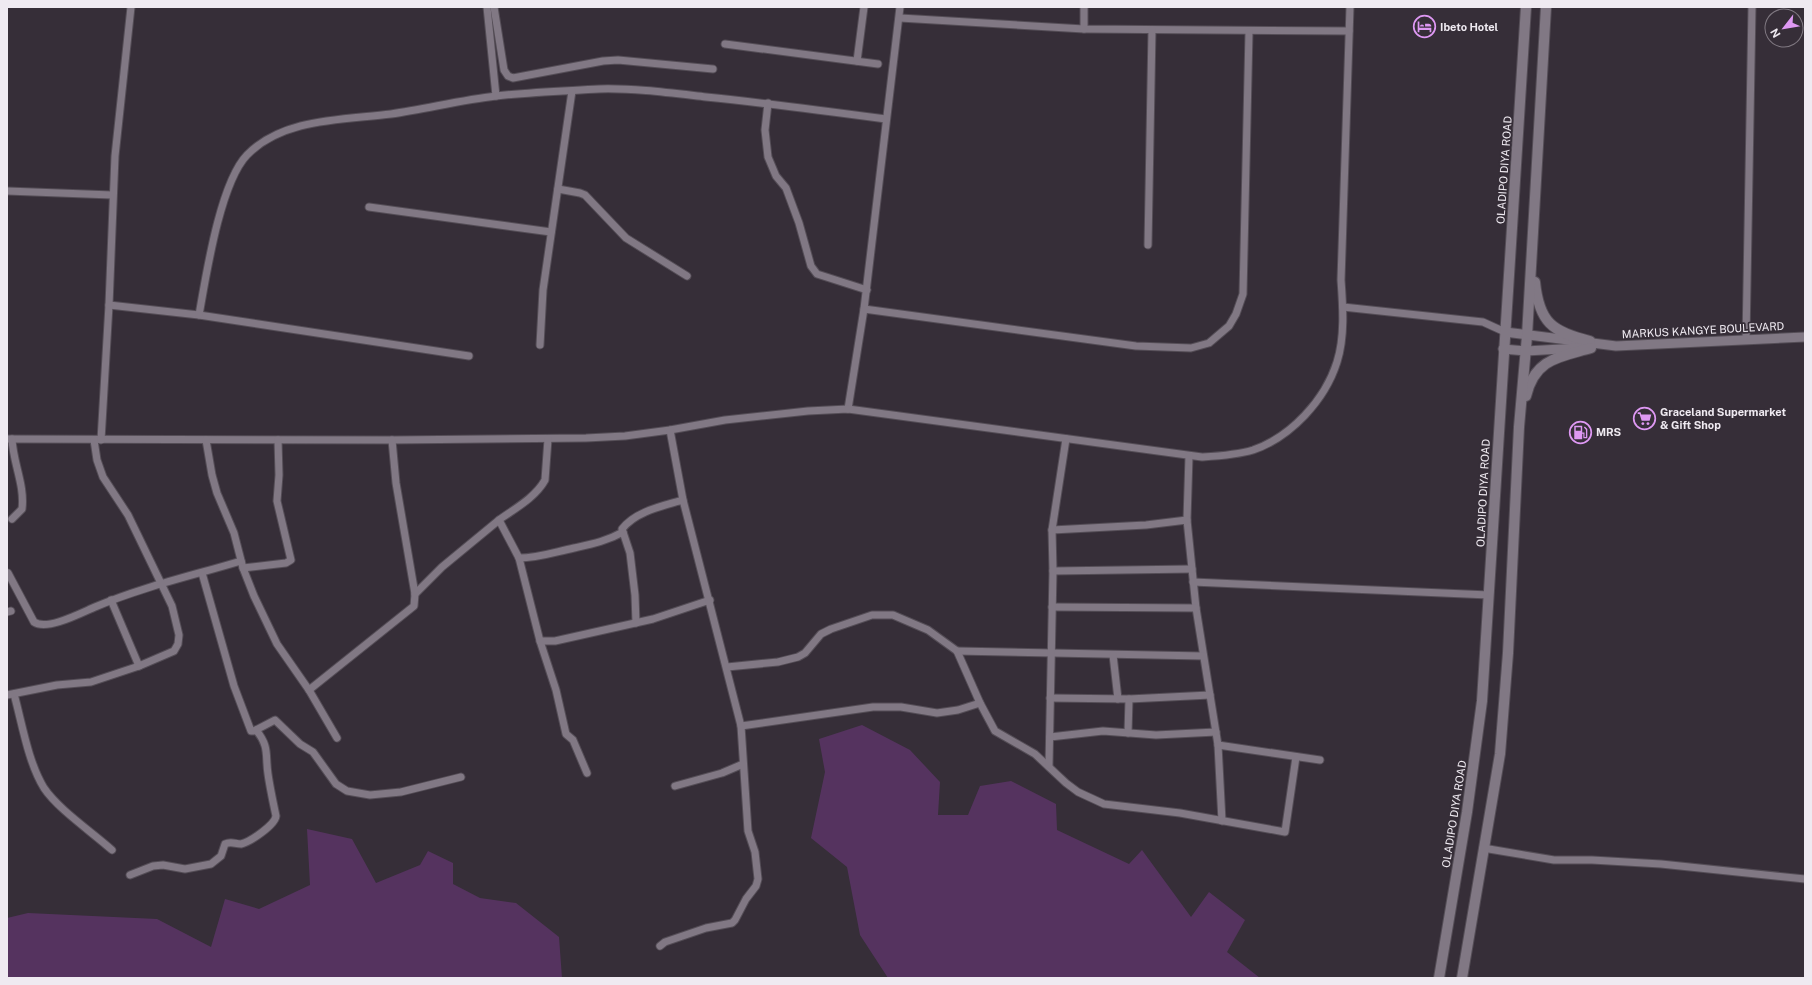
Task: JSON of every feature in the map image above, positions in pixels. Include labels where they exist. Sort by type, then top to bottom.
[{"type":"main road","name":"OLADIPO DIYA ROAD","points":[[1439,978],[1468,812],[1478,734],[1489,595],[1503,349],[1526,7]]},
{"type":"main road","points":[[1462,978],[1500,754],[1512,588],[1519,427],[1527,336],[1546,7]]},
{"type":"main road","points":[[1531,254],[1538,304],[1543,315],[1548,322],[1558,330],[1590,345]]},
{"type":"main road","points":[[1519,427],[1528,388],[1544,364],[1556,357],[1590,345]]},
{"type":"street","points":[[112,850],[54,800],[44,788],[32,760],[10,694],[57,685],[91,682],[139,666],[174,651],[178,644],[179,635],[176,621],[162,582],[128,515],[103,476],[97,460],[97,440],[109,305],[112,195],[131,7]]},
{"type":"street","points":[[487,7],[496,96]]},
{"type":"street","points":[[494,7],[504,70],[508,76],[513,78],[603,61],[618,60],[713,69]]},
{"type":"street","points":[[857,62],[864,7]]},
{"type":"street","points":[[848,409],[867,290],[886,119],[900,18],[900,7]]},
{"type":"street","points":[[1084,7],[1084,29]]},
{"type":"street","points":[[12,519],[22,509],[23,489],[10,439],[548,439],[625,436],[725,420],[808,411],[848,409],[1189,456],[1210,457],[1245,453],[1267,444],[1295,425],[1321,395],[1337,363],[1341,344],[1343,307],[1341,280],[1350,7]]},
{"type":"street","points":[[1746,340],[1752,7]]},
{"type":"street","points":[[900,18],[1084,29],[1249,32],[1349,31]]},
{"type":"street","points":[[1148,244],[1152,30]]},
{"type":"street","points":[[864,309],[1136,346],[1191,348],[1212,340],[1228,326],[1236,314],[1242,294],[1249,32]]},
{"type":"street","points":[[725,44],[878,64]]},
{"type":"street","points":[[199,315],[222,209],[238,168],[245,158],[262,142],[287,131],[320,122],[391,114],[496,96],[601,89],[658,92],[768,103],[886,119]]},
{"type":"street","points":[[540,345],[544,290],[572,91]]},
{"type":"street","points":[[768,103],[765,130],[768,157],[776,176],[786,188],[799,223],[811,266],[817,274],[867,290]]},
{"type":"street","points":[[558,189],[585,195],[626,238],[687,276]]},
{"type":"street","points":[[7,191],[112,195]]},
{"type":"street","points":[[370,207],[552,232]]},
{"type":"street","points":[[109,305],[199,315],[469,356]]},
{"type":"street","points":[[1343,307],[1483,322],[1505,332]]},
{"type":"street","name":"MARKUS KANGYE BOULEVARD","points":[[1505,332],[1590,345]]},
{"type":"street","name":"MARKUS KANGYE BOULEVARD","points":[[1503,349],[1526,351],[1590,345],[1805,337]]},
{"type":"street","points":[[660,946],[665,942],[706,928],[732,923],[758,882],[755,852],[748,831],[741,726],[710,600],[683,500],[670,430]]},
{"type":"street","points":[[415,594],[442,567],[532,495],[543,484],[548,439]]},
{"type":"street","points":[[1049,765],[1050,654],[1053,572],[1052,530],[1066,439]]},
{"type":"street","points":[[206,440],[212,475],[234,533],[242,565],[254,596],[277,644],[309,690],[337,738]]},
{"type":"street","points":[[8,573],[34,622],[39,624],[61,622],[110,600],[162,582],[242,565],[286,563],[291,560],[277,501],[279,475],[278,440]]},
{"type":"street","points":[[309,690],[412,608],[414,603],[415,594],[396,483],[392,440]]},
{"type":"street","points":[[1189,456],[1187,520],[1196,608],[1218,745],[1222,821]]},
{"type":"street","points":[[636,623],[635,595],[630,553],[622,529],[624,526],[646,512],[683,500]]},
{"type":"street","points":[[499,520],[519,558],[540,641],[554,683],[566,734],[573,740],[587,773]]},
{"type":"street","points":[[1052,530],[1146,525],[1187,520]]},
{"type":"street","points":[[519,558],[542,556],[592,545],[612,538],[623,532]]},
{"type":"street","points":[[1053,572],[1192,569]]},
{"type":"street","points":[[202,573],[249,729],[252,731],[256,730],[272,720],[278,722],[300,744],[313,752],[336,784],[347,791],[370,795],[401,792],[461,777]]},
{"type":"street","points":[[1193,582],[1489,595]]},
{"type":"street","points":[[110,600],[139,666]]},
{"type":"street","points":[[540,641],[555,641],[653,619],[710,600]]},
{"type":"street","points":[[1052,606],[1196,608]]},
{"type":"street","points":[[727,667],[778,662],[798,657],[805,653],[821,634],[872,615],[893,614],[928,630],[957,651],[980,703],[995,730],[1035,754],[1049,765],[1066,783],[1078,792],[1104,804],[1180,813],[1285,832],[1296,757]]},
{"type":"street","points":[[957,651],[1203,656]]},
{"type":"street","points":[[1113,655],[1118,699]]},
{"type":"street","points":[[1050,698],[1129,699],[1210,696]]},
{"type":"street","points":[[1128,733],[1129,699]]},
{"type":"street","points":[[741,726],[872,707],[902,708],[937,713],[958,710],[980,703]]},
{"type":"street","points":[[130,875],[156,865],[173,866],[186,869],[211,864],[221,856],[225,844],[228,842],[243,843],[257,836],[275,821],[276,816],[268,773],[268,752],[261,736],[256,730]]},
{"type":"street","points":[[1050,737],[1103,731],[1156,735],[1216,732]]},
{"type":"street","points":[[1218,745],[1320,760]]},
{"type":"street","points":[[675,786],[722,773],[743,764]]},
{"type":"street","points":[[1483,848],[1554,860],[1592,860],[1661,864],[1805,879]]},
{"type":"shaded area","points":[[862,725],[910,750],[940,782],[938,815],[968,815],[980,786],[1011,781],[1056,804],[1057,830],[1129,864],[1142,850],[1191,917],[1209,892],[1245,920],[1227,952],[1260,978],[888,978],[860,935],[847,867],[811,838],[825,772],[819,739]]},
{"type":"shaded area","points":[[307,829],[352,839],[376,883],[420,865],[428,851],[453,863],[453,884],[480,898],[516,903],[559,937],[562,978],[7,978],[7,918],[28,913],[157,919],[211,947],[225,899],[259,909],[310,885]]},
{"type":"place","name":"Ibeto Hotel","points":[[1424,27]]},
{"type":"place","name":"Graceland Supermarket & Gift Shop","points":[[1644,418]]},
{"type":"place","name":"MRS","points":[[1580,432]]}]
